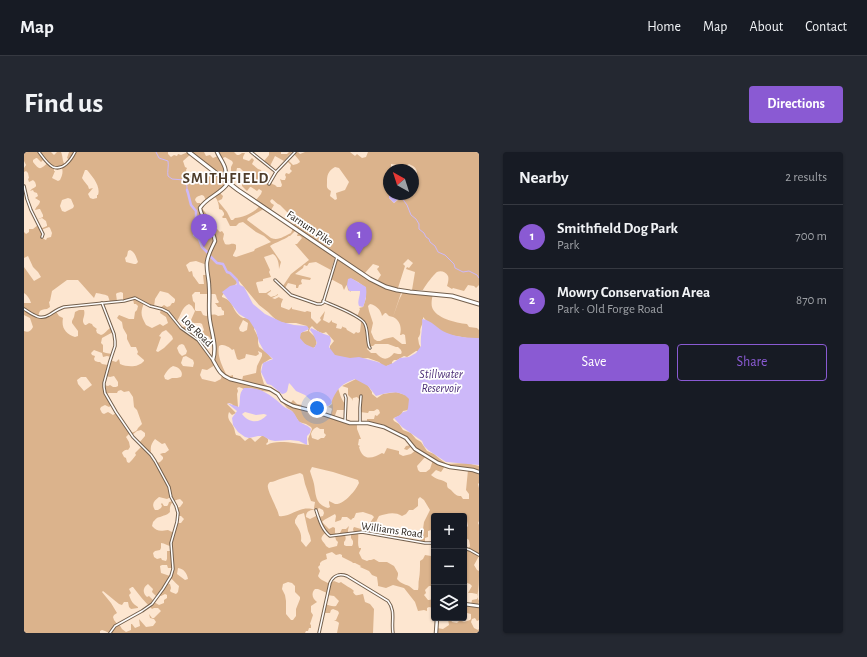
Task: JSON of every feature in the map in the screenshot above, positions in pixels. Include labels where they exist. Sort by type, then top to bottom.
[{"type":"main road","name":"Farnum Pike","points":[[189,152],[228,182],[370,279],[386,287],[402,291],[452,296],[479,304]]},
{"type":"street","points":[[40,152],[50,164],[55,167],[68,163],[75,152]]},
{"type":"street","points":[[217,152],[226,171],[226,176],[224,179]]},
{"type":"street","points":[[251,152],[276,172]]},
{"type":"street","points":[[269,184],[276,172],[294,152]]},
{"type":"street","points":[[213,360],[215,355],[215,347],[210,320],[207,265],[208,256],[215,241],[212,230],[202,215],[200,208],[205,202],[222,190],[228,182]]},
{"type":"street","points":[[24,186],[29,205],[43,234],[42,237]]},
{"type":"street","points":[[275,280],[291,295],[320,304],[323,301],[337,257]]},
{"type":"street","name":"Log Road","points":[[24,310],[41,318],[49,315],[59,308],[124,301],[135,298],[150,306],[168,312],[181,328],[198,340],[224,377],[270,389],[278,394],[282,400],[293,406],[350,423],[375,424],[394,431],[406,438],[415,449],[438,463],[445,466],[479,472]]},
{"type":"street","points":[[323,301],[362,320],[365,324],[370,348]]},
{"type":"street","points":[[102,303],[114,334],[115,342],[104,382],[105,392],[128,431],[155,460],[169,487],[171,497],[178,514],[171,543],[173,569],[171,576],[152,604],[115,626],[110,633]]},
{"type":"street","points":[[345,395],[345,421]]},
{"type":"street","points":[[360,423],[361,396]]},
{"type":"street","name":"Williams Road","points":[[316,510],[324,529],[330,536],[362,532],[418,542],[431,543]]},
{"type":"street","points":[[467,549],[479,556]]},
{"type":"street","points":[[319,633],[330,584],[335,576],[340,575],[347,576],[388,601],[393,610],[393,633]]},
{"type":"street","points":[[467,604],[479,606]]},
{"type":"street","points":[[436,633],[437,621]]},
{"type":"shaded area","points":[[24,152],[51,152],[54,155],[57,152],[61,152],[65,165],[70,160],[67,158],[69,152],[168,152],[171,157],[188,152],[191,154],[183,161],[185,167],[187,168],[187,173],[190,175],[192,173],[204,182],[209,176],[209,172],[211,170],[224,181],[225,185],[223,188],[206,201],[202,195],[197,197],[195,200],[197,203],[200,203],[201,207],[214,226],[220,232],[222,231],[224,234],[223,239],[225,244],[236,245],[233,256],[236,257],[254,251],[255,249],[271,242],[243,222],[236,226],[230,226],[226,218],[222,217],[224,213],[219,209],[215,197],[220,193],[223,196],[222,199],[218,201],[227,212],[231,220],[249,214],[256,210],[260,205],[264,208],[247,220],[271,238],[279,239],[291,233],[293,228],[296,230],[290,236],[270,246],[281,262],[279,269],[278,261],[275,255],[273,254],[264,257],[270,270],[269,272],[271,277],[256,283],[259,293],[266,293],[271,290],[267,294],[271,297],[278,294],[278,295],[272,298],[275,299],[279,297],[283,299],[281,307],[289,310],[292,307],[292,309],[311,312],[311,318],[317,324],[321,320],[320,318],[325,311],[323,320],[329,323],[332,320],[332,322],[337,324],[336,328],[341,329],[343,326],[354,334],[356,332],[360,332],[362,321],[357,317],[359,308],[363,307],[366,298],[366,288],[352,279],[349,288],[351,292],[348,290],[347,285],[344,290],[342,285],[331,279],[337,261],[339,260],[367,278],[401,293],[393,317],[403,292],[433,294],[432,307],[437,314],[446,319],[467,324],[469,327],[477,328],[479,330],[479,340],[450,335],[432,327],[423,317],[423,323],[418,338],[421,348],[419,351],[416,351],[407,357],[404,356],[394,360],[392,364],[384,367],[379,362],[368,358],[345,360],[330,353],[330,346],[334,341],[326,332],[320,332],[312,326],[309,331],[316,338],[316,344],[313,348],[308,347],[300,340],[300,334],[308,331],[307,326],[296,323],[279,322],[259,305],[239,281],[222,296],[230,302],[239,315],[243,318],[249,319],[255,327],[254,329],[258,337],[259,347],[272,359],[262,364],[261,370],[264,384],[273,389],[271,392],[250,388],[244,389],[239,387],[237,388],[238,407],[234,407],[229,403],[227,404],[236,413],[232,415],[229,412],[228,417],[236,435],[240,436],[245,441],[251,438],[255,442],[263,435],[268,439],[267,445],[281,442],[309,445],[308,439],[312,429],[311,427],[299,422],[292,411],[283,403],[290,404],[293,400],[297,404],[302,405],[301,408],[311,409],[330,416],[332,409],[328,407],[332,404],[331,399],[338,388],[345,404],[344,410],[337,410],[334,418],[357,423],[357,429],[361,439],[359,439],[358,445],[360,446],[359,447],[363,455],[369,458],[382,453],[384,454],[387,448],[399,451],[399,454],[403,456],[411,454],[416,450],[412,446],[407,450],[404,449],[406,446],[411,445],[409,441],[384,427],[367,423],[367,419],[374,419],[375,415],[377,416],[380,413],[379,410],[369,411],[368,413],[360,412],[360,400],[357,397],[353,398],[352,401],[348,395],[348,388],[342,386],[356,379],[365,381],[372,394],[377,398],[383,394],[396,392],[409,396],[408,410],[403,411],[400,415],[393,419],[403,430],[411,433],[421,442],[427,451],[434,454],[447,464],[467,463],[479,466],[479,556],[474,565],[479,571],[479,588],[477,597],[477,594],[468,593],[472,586],[467,583],[467,549],[470,546],[469,540],[467,539],[467,513],[431,513],[431,530],[428,531],[428,537],[425,538],[425,543],[420,542],[421,538],[419,533],[423,529],[424,522],[430,510],[424,500],[420,497],[418,499],[418,506],[413,510],[409,510],[402,516],[393,513],[379,516],[376,521],[376,534],[358,533],[358,546],[361,548],[359,553],[362,559],[367,561],[374,559],[379,562],[387,562],[394,566],[398,573],[397,579],[414,590],[418,590],[420,561],[425,555],[431,556],[431,586],[425,590],[426,593],[424,595],[428,600],[431,600],[431,607],[427,608],[427,611],[418,611],[415,602],[404,588],[393,585],[386,588],[378,586],[377,577],[360,567],[361,566],[342,557],[340,554],[336,555],[332,552],[326,554],[327,559],[322,561],[318,567],[320,571],[318,576],[322,580],[329,584],[334,581],[339,583],[341,582],[351,588],[355,595],[363,594],[365,602],[370,604],[374,609],[373,633],[337,633],[339,623],[334,620],[336,620],[339,613],[338,611],[333,609],[330,613],[323,613],[325,604],[336,606],[339,601],[334,596],[327,595],[327,593],[315,589],[313,596],[317,602],[311,606],[311,612],[313,615],[310,624],[311,628],[309,628],[305,633],[109,633],[102,630],[100,633],[24,633],[24,331],[27,332],[33,327],[30,318],[24,315],[24,303],[31,303],[24,293],[24,267],[34,281],[41,277],[33,267],[28,256],[24,258],[24,232],[26,234],[29,232],[29,229],[33,229],[38,225],[40,229],[47,226],[46,221],[42,218],[36,220],[43,217],[43,215],[40,209],[35,210],[40,201],[35,198],[38,196],[37,193],[33,190],[30,191],[36,187],[36,184],[33,180],[29,182],[28,173],[26,171],[24,172],[26,165],[24,161]],"holes":[[[37,158],[41,162],[44,159],[48,163],[42,168],[39,168],[33,160]],[[61,166],[62,173],[60,180],[58,181],[52,178],[55,171],[54,167]],[[85,170],[89,172],[97,185],[99,192],[97,198],[90,198],[88,194],[93,188],[89,189],[82,178]],[[68,198],[71,199],[74,206],[65,212],[62,211],[60,206],[62,200]],[[49,227],[52,233],[51,237],[47,238],[46,240],[42,238],[41,230]],[[130,250],[134,253],[138,262],[136,264],[126,262],[125,258]],[[196,261],[207,265],[207,275],[203,275],[204,284],[199,284],[193,276],[192,271],[189,272],[186,265],[190,262]],[[67,280],[78,280],[94,298],[96,293],[104,294],[108,296],[110,302],[117,301],[117,293],[123,293],[123,300],[133,299],[134,304],[138,306],[134,319],[129,319],[119,315],[117,318],[122,322],[131,347],[136,347],[138,352],[137,354],[144,361],[139,365],[132,366],[120,364],[119,359],[116,362],[110,360],[108,365],[95,361],[95,356],[91,353],[94,350],[102,353],[103,357],[111,357],[112,354],[103,352],[103,345],[101,343],[102,338],[113,332],[111,327],[101,335],[97,333],[97,329],[92,324],[89,323],[85,325],[83,322],[84,310],[79,310],[75,312],[72,321],[78,331],[78,336],[75,337],[65,330],[63,318],[59,316],[55,310],[44,318],[38,317],[40,311],[50,307],[49,302],[52,291]],[[160,291],[168,293],[175,299],[174,303],[170,306],[167,307],[164,305],[160,308],[160,313],[166,317],[168,323],[163,326],[160,324],[152,328],[146,325],[142,317],[144,303],[154,307],[155,299]],[[195,292],[200,292],[200,294],[215,294],[219,302],[215,303],[218,307],[221,307],[224,311],[224,315],[203,315],[201,311],[195,310],[195,303],[192,295]],[[189,304],[195,311],[191,320],[187,321],[185,326],[182,328],[176,322],[184,307]],[[370,304],[376,307],[381,312],[382,316],[386,313],[397,320],[400,324],[400,335],[405,335],[406,344],[402,344],[393,337],[377,341],[374,339],[371,332],[373,323],[368,306]],[[243,320],[248,323],[247,330],[243,332],[240,331],[239,328]],[[195,323],[200,323],[202,324],[204,330],[202,333],[197,334],[195,337],[186,331],[189,326]],[[166,330],[173,339],[158,352],[156,351],[161,337],[159,336]],[[206,336],[208,336],[210,340],[214,339],[213,360],[199,340]],[[182,344],[187,351],[186,354],[182,356],[177,348]],[[375,344],[388,344],[398,347],[402,352],[401,354],[394,353],[385,359],[376,353],[371,353],[367,349],[369,346],[373,346]],[[224,345],[232,350],[234,349],[237,359],[239,360],[245,358],[246,354],[256,356],[259,354],[258,351],[262,353],[262,356],[257,366],[256,373],[243,376],[242,381],[233,380],[233,375],[230,376],[226,374],[220,360],[219,346]],[[186,356],[193,360],[193,367],[183,366],[181,363],[183,357]],[[215,365],[222,375],[221,379],[215,382],[202,379],[200,375],[202,369],[207,370]],[[173,366],[177,367],[181,372],[181,377],[168,380],[165,379],[164,376]],[[106,376],[114,376],[118,382],[118,386],[116,387],[104,385]],[[81,377],[86,377],[92,385],[84,391],[78,384],[77,380]],[[121,390],[124,392],[129,391],[133,397],[134,407],[137,410],[142,424],[136,431],[130,433],[116,413],[113,415],[108,412],[104,414],[100,409],[105,405],[109,407],[112,405],[106,394],[117,393]],[[317,427],[324,429],[324,433],[326,435],[324,438],[318,440],[312,438],[311,434]],[[141,430],[145,433],[145,436],[139,443],[142,446],[135,453],[136,455],[129,463],[122,453],[130,447],[126,437],[130,433],[132,435]],[[155,439],[162,444],[165,443],[169,450],[160,454],[163,459],[157,463],[150,453]],[[426,456],[433,460],[430,469],[426,472],[420,472],[417,466]],[[445,466],[468,470],[466,490],[469,494],[469,499],[463,499],[461,496],[458,496],[448,488],[447,483],[431,475],[436,470],[441,472]],[[312,467],[333,472],[358,480],[359,483],[346,500],[338,504],[329,501],[330,507],[328,508],[318,502],[310,471]],[[300,473],[303,475],[311,501],[315,502],[315,510],[305,509],[288,515],[279,516],[268,485],[270,482]],[[159,497],[167,499],[171,497],[173,501],[169,502],[167,506],[164,506],[162,503],[161,508],[155,510],[153,506]],[[180,499],[183,503],[180,507],[176,508],[177,516],[181,516],[184,519],[181,523],[177,523],[174,533],[168,530],[157,530],[152,526],[153,522],[158,518],[170,512],[173,501]],[[319,508],[323,510],[323,516],[319,517],[318,515],[310,519],[306,517],[309,511]],[[363,512],[374,517],[369,524],[363,528],[361,529],[354,527],[354,533],[351,533],[351,538],[353,541],[352,546],[344,545],[346,539],[345,535],[348,534],[349,526],[346,529],[342,529],[338,535],[335,533],[335,528],[333,527],[329,529],[322,522],[335,514],[335,522],[341,520],[342,517],[347,517],[351,520],[354,518],[356,513]],[[304,513],[311,541],[306,547],[301,541],[301,533],[295,523],[298,515]],[[325,533],[330,536],[335,536],[338,542],[337,546],[329,548],[321,539]],[[161,543],[171,546],[171,551],[167,551],[166,561],[162,560],[161,558],[157,559],[154,557],[153,553],[160,550]],[[167,565],[168,568],[173,568],[173,572],[170,576],[161,573],[160,566]],[[178,568],[184,570],[188,579],[185,580],[177,574]],[[170,578],[179,586],[176,594],[170,591],[170,584],[167,583]],[[288,582],[295,586],[295,592],[300,597],[296,609],[296,616],[293,620],[291,620],[286,614],[286,601],[282,589],[283,584]],[[148,584],[153,589],[152,592],[157,597],[159,595],[167,595],[164,603],[159,605],[149,596],[147,597],[144,594],[145,587]],[[133,587],[152,609],[158,608],[161,611],[154,618],[152,618],[149,614],[150,618],[154,619],[156,622],[153,626],[146,627],[139,619],[140,626],[135,628],[131,624],[131,630],[126,632],[114,620],[113,617],[117,613],[102,592],[103,591],[119,604],[122,605],[124,602],[128,602],[131,609],[138,608],[133,603],[129,595],[131,593],[129,589]]]},
{"type":"shaded area","points":[[192,152],[204,152],[206,156],[210,155],[213,158],[218,156],[223,167],[223,175],[221,176]]},
{"type":"shaded area","points":[[219,152],[234,152],[237,155],[245,153],[243,159],[249,161],[252,158],[254,160],[252,164],[261,170],[262,178],[270,181],[277,187],[281,187],[282,185],[280,179],[285,180],[286,173],[289,174],[292,171],[290,169],[291,165],[287,161],[288,160],[293,165],[300,162],[294,154],[296,152],[300,154],[305,152],[350,152],[355,156],[357,154],[362,158],[366,157],[368,152],[479,152],[479,285],[476,288],[468,285],[464,291],[452,289],[447,286],[448,276],[440,271],[434,275],[423,290],[412,290],[415,272],[406,269],[413,263],[408,259],[403,264],[405,266],[398,288],[377,281],[381,275],[377,269],[379,266],[373,264],[364,274],[293,225],[296,221],[272,199],[270,201],[274,205],[271,210],[256,200],[262,191],[259,189],[257,191],[250,187],[247,191],[239,180],[240,174],[243,174],[244,172],[240,168],[237,168],[236,173],[233,174],[231,167],[233,163],[225,157],[221,159]],"holes":[[[335,167],[339,168],[349,182],[345,190],[336,193],[337,199],[335,200],[330,196],[331,191],[327,185],[327,177],[331,170]]]},
{"type":"shaded area","points":[[269,152],[281,152],[281,154],[287,154],[292,152],[284,161],[275,156],[270,166],[264,161],[269,155]]},
{"type":"shaded area","points":[[298,233],[335,258],[331,270],[316,262],[309,263],[307,266],[304,265],[303,268],[295,274],[311,278],[310,280],[302,279],[302,284],[299,285],[298,288],[296,288],[296,285],[288,283],[285,288],[283,286],[291,274],[309,260],[295,244],[297,244],[302,238],[297,236]]},
{"type":"shaded area","points":[[477,597],[479,601],[479,620],[477,621],[475,618],[472,619],[471,622],[474,628],[479,629],[479,633],[437,633],[437,628],[443,629],[449,625],[448,621],[457,623],[459,621],[464,622],[470,620],[471,614],[467,613],[467,605],[471,605],[472,600],[477,599]]},
{"type":"water","points":[[351,278],[366,287],[366,297],[363,307],[359,306],[358,304],[360,291],[349,291],[347,285],[348,279]]},
{"type":"water","name":"Stillwater Reservoir","points":[[238,284],[244,287],[253,304],[265,314],[282,322],[307,326],[309,329],[301,333],[300,338],[305,344],[314,348],[317,343],[310,330],[311,328],[330,336],[331,341],[329,347],[335,355],[350,358],[359,357],[378,362],[386,366],[400,358],[409,357],[416,353],[421,346],[422,319],[429,321],[444,332],[463,337],[479,338],[479,465],[446,462],[428,450],[422,441],[402,427],[394,418],[407,411],[408,408],[409,399],[402,394],[393,393],[376,396],[368,386],[355,379],[341,386],[331,404],[328,406],[313,402],[305,395],[296,391],[289,383],[287,392],[282,394],[271,385],[267,384],[261,372],[263,363],[273,359],[264,351],[259,342],[256,331],[249,320],[239,314],[222,292],[230,286]]},
{"type":"water","points":[[244,388],[250,388],[261,390],[292,411],[301,423],[311,429],[307,436],[307,445],[299,441],[270,440],[263,436],[249,438],[238,432],[233,425],[232,418],[237,411],[227,403],[239,407],[242,390]],"holes":[[[245,412],[256,415],[267,415],[261,420],[251,421],[242,414]]]},
{"type":"waterway","points":[[156,152],[159,158],[168,161],[168,176],[172,179],[184,180],[187,190]]},
{"type":"waterway","points":[[187,190],[191,205],[196,211],[196,227],[194,235],[199,239],[202,247],[208,253]]},
{"type":"waterway","points":[[404,200],[411,215],[419,224],[419,229],[435,246],[438,252],[445,255],[454,264],[455,268],[463,272],[469,271],[477,275],[479,278]]},
{"type":"waterway","points":[[210,256],[217,263],[223,264],[227,272],[237,280],[239,287]]},
{"type":"place","name":"Mowry Conservation Area","points":[[204,247]]},
{"type":"place","name":"Smithfield Dog Park","points":[[359,255]]},
{"type":"district","name":"SMITHFIELD","points":[[226,178]]}]
